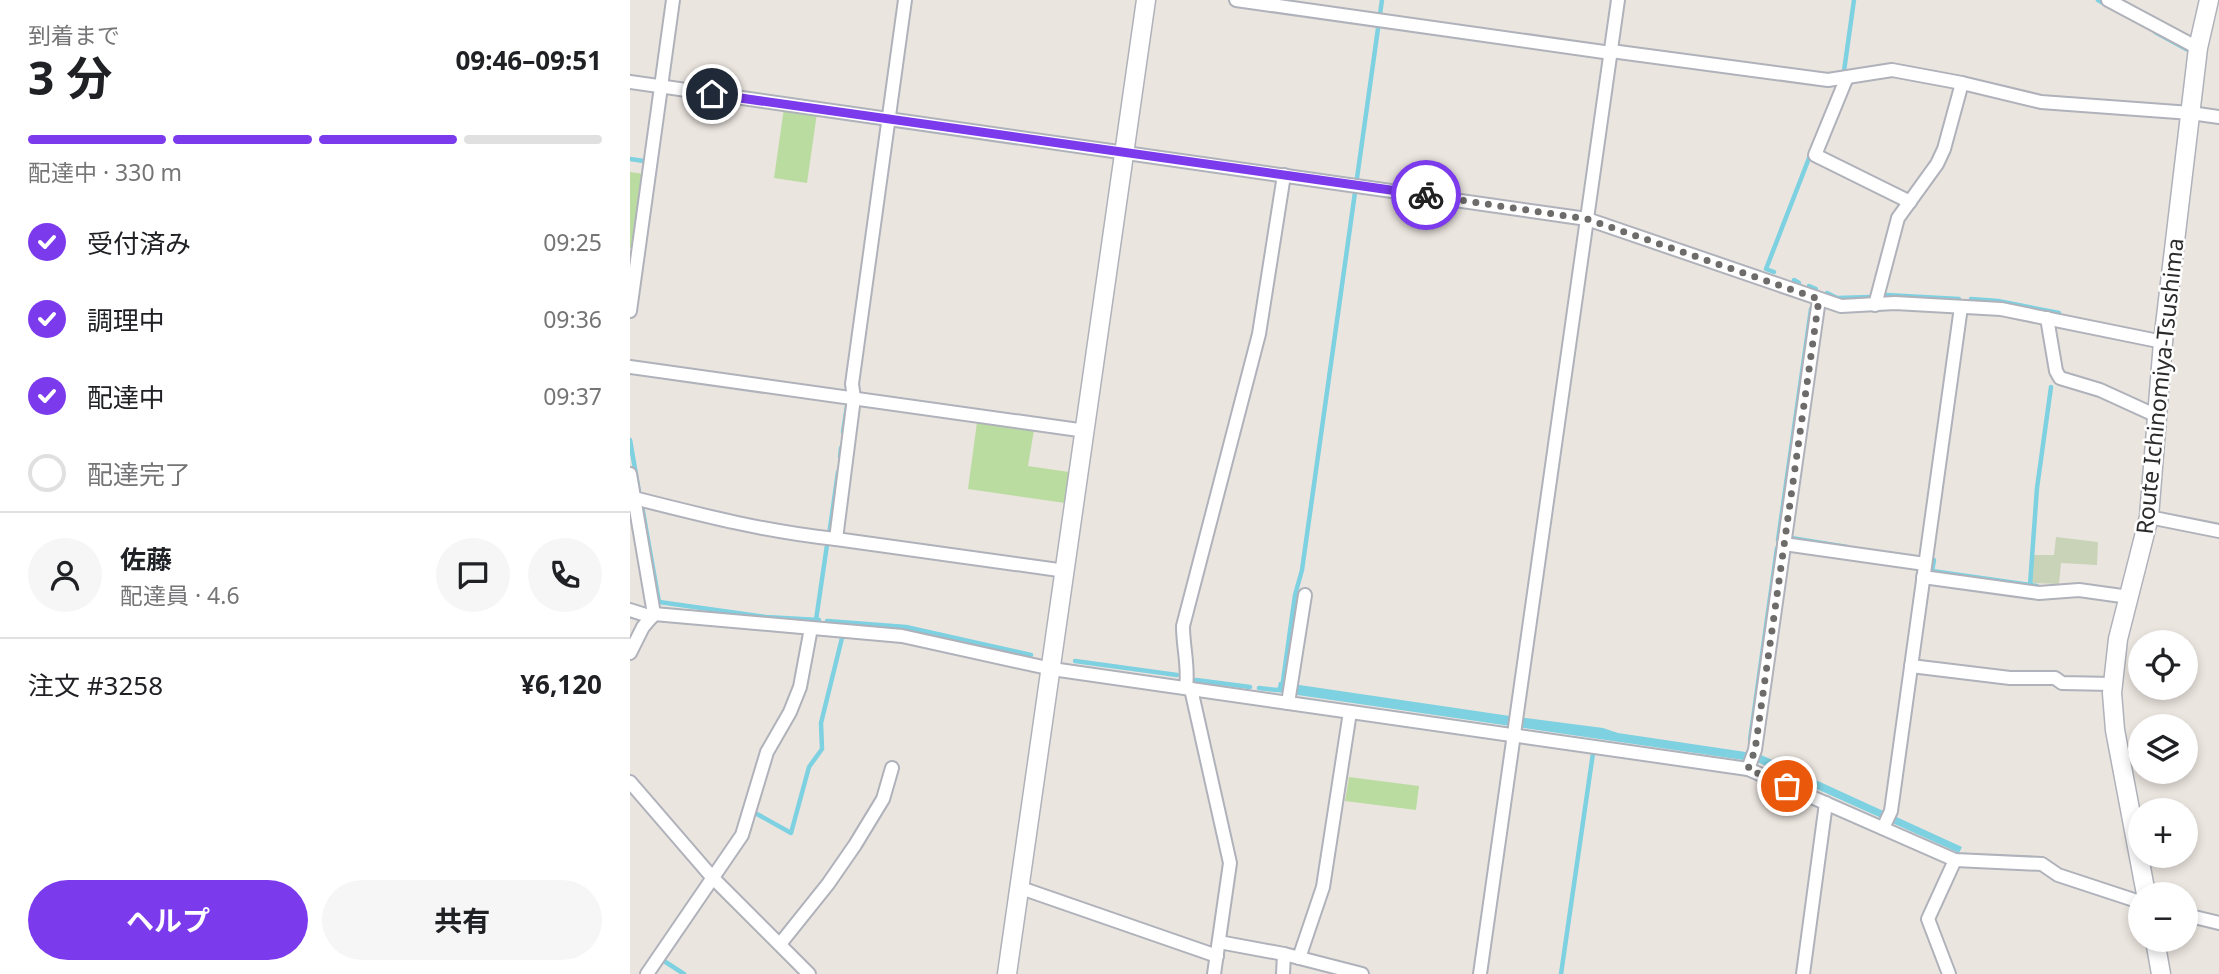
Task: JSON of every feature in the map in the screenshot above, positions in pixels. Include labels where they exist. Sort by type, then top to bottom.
[{"type":"street","points":[[630,311],[673,0]]},
{"type":"street","points":[[835,539],[853,398],[852,384],[905,0]]},
{"type":"street","points":[[1007,974],[1146,0]]},
{"type":"street","points":[[1236,0],[1828,80],[1892,70],[2041,102],[2219,117]]},
{"type":"street","points":[[1480,974],[1618,0]]},
{"type":"street","points":[[2108,0],[2198,48]]},
{"type":"street","name":"Route Ichinomiya-Tsushima","points":[[2144,882],[2115,730],[2113,684],[2118,639],[2149,517],[2162,342],[2198,48],[2209,0]]},
{"type":"street","points":[[1847,77],[1815,155],[1910,202]]},
{"type":"street","points":[[630,82],[1587,219],[1841,306],[1895,303],[2001,309],[2162,342]]},
{"type":"street","points":[[1875,305],[1898,218],[1937,164],[1944,149],[1962,83]]},
{"type":"street","points":[[1214,974],[1231,873],[1189,689],[1184,626],[1259,334],[1284,175]]},
{"type":"street","points":[[1751,761],[1819,299]]},
{"type":"street","points":[[1886,822],[1911,666],[1961,307]]},
{"type":"street","points":[[2047,318],[2056,372],[2060,378],[2101,390],[2157,416]]},
{"type":"street","points":[[630,367],[1086,430]]},
{"type":"street","points":[[630,474],[653,615],[643,627],[630,653]]},
{"type":"street","points":[[634,498],[793,534],[1066,571]]},
{"type":"street","points":[[2149,517],[2219,531]]},
{"type":"street","points":[[1784,544],[2039,593],[2079,590],[2129,597]]},
{"type":"street","points":[[1289,700],[1305,595]]},
{"type":"street","points":[[630,610],[653,615],[902,636],[1052,669],[1289,700],[1350,712],[1751,761],[1826,803],[1886,822],[1955,860],[2042,864],[2058,875],[2128,898]]},
{"type":"street","points":[[647,974],[742,835],[767,752],[790,712],[800,687],[811,628]]},
{"type":"street","points":[[1911,666],[2010,678],[2055,678],[2062,683],[2113,684]]},
{"type":"street","points":[[1299,958],[1323,887],[1350,712]]},
{"type":"street","points":[[780,944],[855,845],[883,799],[892,768]]},
{"type":"street","points":[[630,782],[712,877],[809,974]]},
{"type":"street","points":[[1803,974],[1826,803]]},
{"type":"street","points":[[1948,974],[1928,919],[1955,860]]},
{"type":"street","points":[[1020,888],[1217,956]]},
{"type":"street","points":[[2198,918],[2219,923]]},
{"type":"street","points":[[1219,942],[1284,954],[1362,974]]},
{"type":"street","points":[[2157,952],[2161,974]]},
{"type":"street","points":[[1283,974],[1284,954]]},
{"type":"green space","points":[[784,108],[817,113],[807,183],[774,178]]},
{"type":"green space","points":[[630,172],[644,174],[633,248],[630,248]]},
{"type":"green space","points":[[977,422],[1034,430],[1028,466],[1069,472],[1065,503],[968,489]]},
{"type":"green space","points":[[2056,537],[2098,542],[2097,565],[2061,563],[2059,584],[2031,583],[2033,555],[2054,555]]},
{"type":"green space","points":[[1349,777],[1419,786],[1416,810],[1345,801]]},
{"type":"water","points":[[1279,682],[1603,728],[1618,733],[1759,754],[1962,847],[1959,853],[1757,762],[1277,692]]},
{"type":"waterway","points":[[1282,688],[1295,595],[1302,570],[1382,0]]},
{"type":"waterway","points":[[1844,71],[1854,0]]},
{"type":"waterway","points":[[2098,0],[2108,6]]},
{"type":"waterway","points":[[2155,32],[2188,50]]},
{"type":"waterway","points":[[1774,272],[1766,269],[1811,153]]},
{"type":"waterway","points":[[630,159],[644,161]]},
{"type":"waterway","points":[[1794,280],[1799,283]]},
{"type":"waterway","points":[[1809,286],[1816,289]]},
{"type":"waterway","points":[[1827,293],[1837,298],[1871,297]]},
{"type":"waterway","points":[[1886,295],[1959,299]]},
{"type":"waterway","points":[[1971,299],[1998,301],[2059,313]]},
{"type":"waterway","points":[[1778,540],[1811,309]]},
{"type":"waterway","points":[[2030,585],[2037,488],[2051,387]]},
{"type":"waterway","points":[[843,432],[847,406]]},
{"type":"waterway","points":[[630,440],[639,492]]},
{"type":"waterway","points":[[840,457],[841,448]]},
{"type":"waterway","points":[[829,535],[838,472]]},
{"type":"waterway","points":[[642,506],[659,602],[766,617],[819,620]]},
{"type":"waterway","points":[[1791,538],[1847,547]]},
{"type":"waterway","points":[[816,620],[827,545]]},
{"type":"waterway","points":[[1750,740],[1777,548]]},
{"type":"waterway","points":[[1934,560],[1932,571],[2037,586]]},
{"type":"waterway","points":[[827,621],[906,627],[1031,655]]},
{"type":"waterway","points":[[757,814],[791,833],[809,767],[822,749],[821,723],[842,638]]},
{"type":"waterway","points":[[1075,661],[1177,675]]},
{"type":"waterway","points":[[1196,680],[1250,687]]},
{"type":"waterway","points":[[1259,688],[1282,688]]},
{"type":"waterway","points":[[1561,974],[1593,753]]},
{"type":"waterway","points":[[664,961],[684,974]]},
{"type":"way so far","points":[[1426,195],[1587,219],[1819,299],[1755,750],[1748,769],[1787,786]]},
{"type":"route","points":[[712,94],[1426,195]]}]
